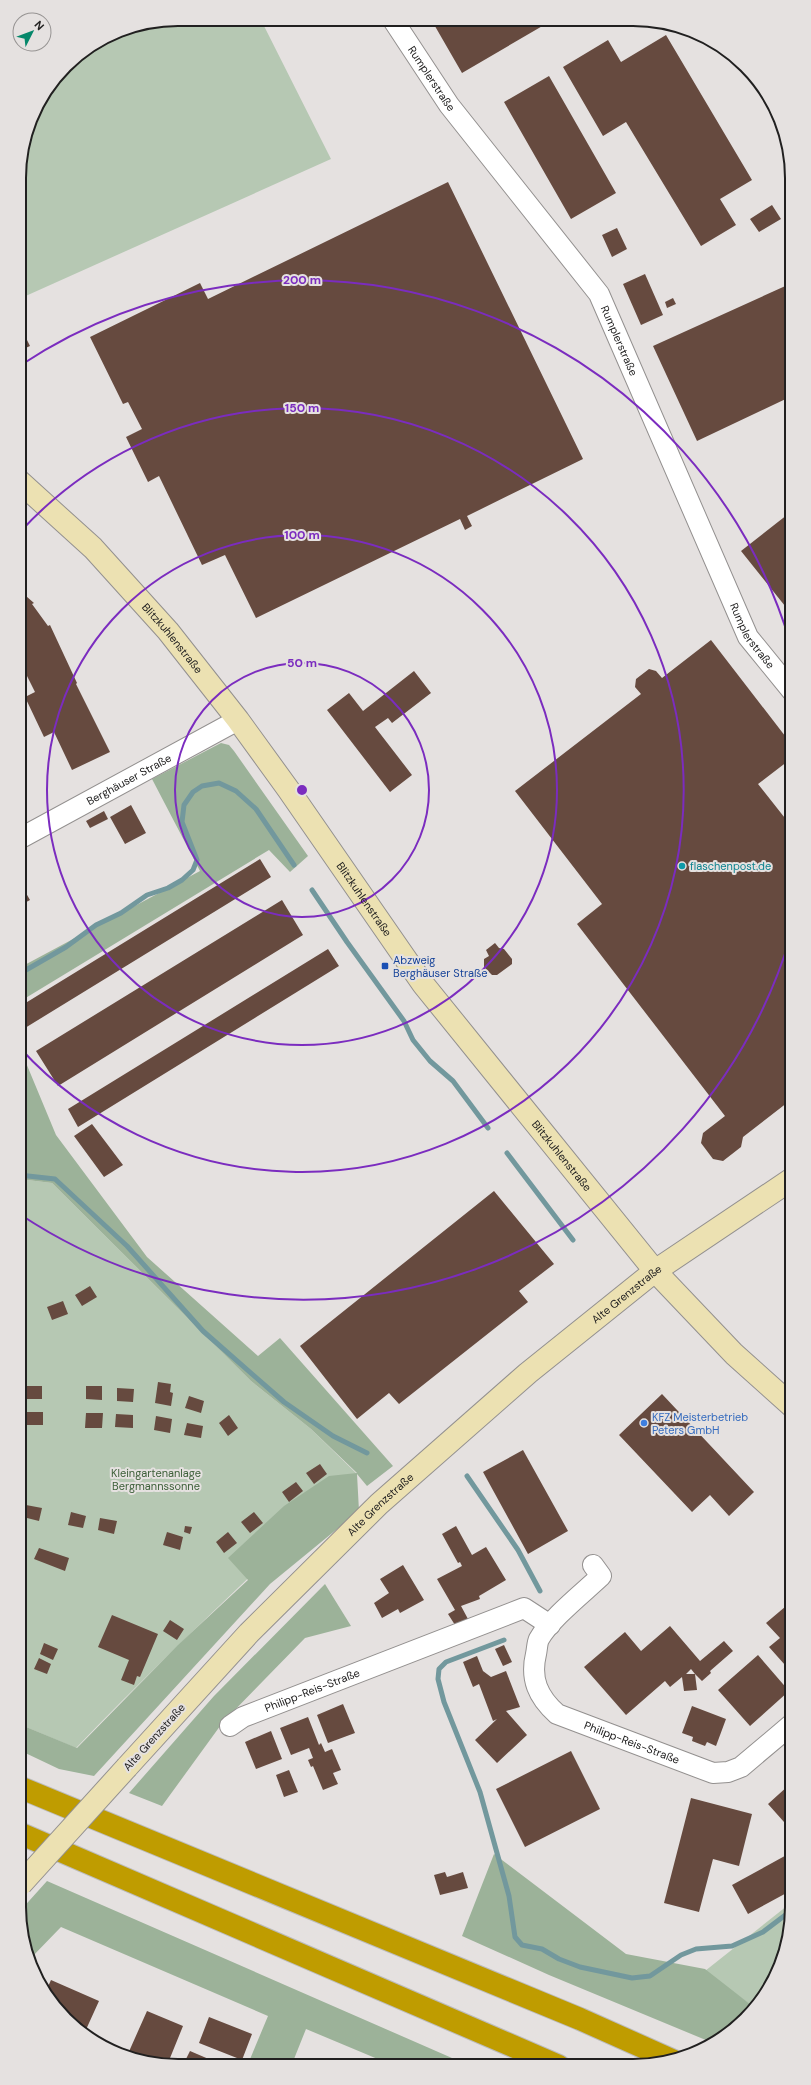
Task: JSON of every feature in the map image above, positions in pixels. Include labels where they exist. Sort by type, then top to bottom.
[{"type":"highway","points":[[26,1791],[580,2019],[663,2056]]},
{"type":"highway","points":[[26,1836],[543,2059]]},
{"type":"main road","name":"Blitzkuhlenstraße","points":[[26,486],[93,548],[168,631],[238,720],[288,789],[423,984],[655,1271],[734,1354],[785,1400]]},
{"type":"main road","name":"Alte Grenzstraße","points":[[26,1879],[249,1633],[379,1504],[528,1373],[655,1271],[785,1184]]},
{"type":"street","name":"Rumplerstraße","points":[[397,26],[449,105],[599,294],[748,637],[785,682]]},
{"type":"street","name":"Berghäuser Straße","points":[[26,834],[238,720]]},
{"type":"street","name":"Philipp-Reis-Straße","points":[[593,1564],[600,1576],[550,1625],[538,1640],[534,1661],[534,1679],[538,1692],[545,1704],[557,1714],[569,1719],[713,1772],[728,1772],[741,1767],[785,1730]]},
{"type":"street","name":"Philipp-Reis-Straße","points":[[230,1726],[243,1717],[524,1608],[550,1625]]},
{"type":"green space","points":[[264,26],[331,159],[26,296],[26,168],[34,129],[46,102],[57,85],[70,70],[85,57],[102,46],[129,34],[158,27]]},
{"type":"green space","points":[[221,743],[229,745],[308,856],[290,872],[269,850],[26,998],[26,964],[200,871],[152,779]]},
{"type":"green space","points":[[26,1063],[56,1135],[147,1257],[258,1356],[280,1338],[393,1466],[367,1486],[357,1474],[359,1511],[270,1584],[94,1776],[59,1769],[26,1753],[26,1727],[77,1748],[178,1645],[248,1580],[228,1558],[284,1506],[329,1476],[357,1473],[311,1429],[251,1381],[52,1183],[26,1180]]},
{"type":"green space","name":"Kleingartenanlage Bergmannssonne","points":[[26,1180],[52,1183],[251,1381],[311,1429],[357,1474],[180,1644],[76,1748],[26,1727]]},
{"type":"green space","points":[[325,1584],[351,1626],[305,1638],[223,1722],[162,1806],[129,1793],[214,1696]]},
{"type":"green space","points":[[494,1854],[626,1954],[705,1969],[750,2004],[741,2015],[726,2028],[706,2040],[549,1975],[462,1936]]},
{"type":"green space","points":[[47,1881],[454,2059],[378,2059],[306,2029],[294,2059],[250,2059],[268,2016],[61,1927],[34,1955],[27,1927],[26,1904]]},
{"type":"green space","points":[[785,1908],[784,1927],[777,1956],[765,1983],[750,2004],[705,1971]]},
{"type":"building","points":[[435,26],[542,26],[462,73]]},
{"type":"building","points":[[666,35],[752,180],[720,199],[736,225],[701,246],[626,122],[603,136],[563,67],[608,40],[621,62]]},
{"type":"building","points":[[549,76],[616,193],[571,219],[504,102]]},
{"type":"building","points":[[448,182],[583,459],[467,516],[472,526],[465,530],[460,519],[256,618],[225,555],[202,565],[159,476],[148,482],[126,437],[142,429],[128,402],[123,404],[90,337],[200,283],[208,299]]},
{"type":"building","points":[[772,205],[781,219],[759,232],[750,219]]},
{"type":"building","points":[[617,228],[627,249],[612,257],[602,235]]},
{"type":"building","points":[[645,274],[663,315],[641,325],[623,284]]},
{"type":"building","points":[[785,286],[785,399],[697,441],[653,346]]},
{"type":"building","points":[[673,298],[676,304],[667,308],[665,302]]},
{"type":"building","points":[[26,338],[30,346],[26,348]]},
{"type":"building","points":[[785,516],[785,606],[741,551]]},
{"type":"building","points":[[26,596],[34,603],[32,604],[48,626],[50,625],[77,683],[76,684],[110,752],[72,770],[54,732],[44,737],[26,699],[26,696],[35,692],[26,674]]},
{"type":"building","name":"flaschenpost.de","points":[[711,640],[785,736],[785,763],[758,784],[785,818],[785,1104],[743,1137],[741,1147],[723,1161],[713,1159],[701,1143],[703,1133],[725,1116],[577,924],[602,904],[515,791],[641,694],[635,687],[636,679],[649,669],[656,671],[662,678]]},
{"type":"building","points":[[414,671],[431,693],[392,723],[388,718],[375,727],[412,775],[390,792],[327,710],[349,693],[363,711]]},
{"type":"building","points":[[131,805],[146,833],[125,844],[110,817]]},
{"type":"building","points":[[104,811],[108,819],[90,828],[86,821]]},
{"type":"building","points":[[260,859],[271,877],[26,1027],[26,1003]]},
{"type":"building","points":[[26,893],[30,900],[26,902]]},
{"type":"building","points":[[282,900],[303,935],[58,1086],[36,1051]]},
{"type":"building","points":[[495,943],[499,948],[504,949],[512,959],[512,964],[497,975],[492,975],[484,967],[484,959],[489,956],[486,950]]},
{"type":"building","points":[[328,949],[339,966],[78,1127],[68,1109]]},
{"type":"building","points":[[92,1124],[123,1165],[104,1177],[74,1136]]},
{"type":"building","points":[[494,1191],[554,1264],[519,1291],[528,1302],[399,1404],[389,1393],[357,1419],[300,1346]]},
{"type":"building","points":[[90,1286],[97,1297],[82,1306],[75,1295]]},
{"type":"building","points":[[63,1301],[68,1314],[52,1320],[47,1307]]},
{"type":"building","points":[[158,1382],[171,1384],[170,1392],[173,1393],[171,1406],[155,1403]]},
{"type":"building","points":[[26,1386],[42,1386],[42,1399],[26,1399]]},
{"type":"building","points":[[86,1386],[102,1386],[102,1400],[86,1399]]},
{"type":"building","points":[[117,1388],[134,1389],[133,1402],[117,1401]]},
{"type":"building","points":[[662,1394],[754,1492],[729,1516],[710,1495],[692,1512],[619,1435]]},
{"type":"building","points":[[189,1396],[204,1401],[201,1413],[185,1408]]},
{"type":"building","points":[[26,1412],[43,1412],[43,1425],[26,1425]]},
{"type":"building","points":[[86,1413],[103,1413],[102,1428],[85,1428]]},
{"type":"building","points":[[116,1414],[133,1415],[133,1428],[115,1427]]},
{"type":"building","points":[[229,1415],[238,1428],[228,1436],[219,1423]]},
{"type":"building","points":[[156,1416],[172,1419],[170,1433],[154,1430]]},
{"type":"building","points":[[187,1423],[203,1426],[201,1438],[184,1435]]},
{"type":"building","points":[[523,1450],[568,1531],[528,1554],[483,1472]]},
{"type":"building","points":[[320,1464],[327,1474],[314,1484],[306,1473]]},
{"type":"building","points":[[296,1482],[303,1491],[289,1502],[282,1492]]},
{"type":"building","points":[[26,1505],[42,1508],[39,1521],[26,1518]]},
{"type":"building","points":[[71,1512],[86,1516],[83,1528],[68,1525]]},
{"type":"building","points":[[254,1512],[263,1523],[250,1533],[241,1522]]},
{"type":"building","points":[[100,1518],[117,1521],[114,1534],[98,1530]]},
{"type":"building","points":[[185,1526],[192,1527],[190,1534],[184,1532]]},
{"type":"building","points":[[456,1526],[472,1555],[486,1547],[506,1580],[479,1596],[480,1599],[461,1606],[468,1619],[455,1625],[448,1614],[455,1610],[437,1579],[462,1566],[460,1562],[458,1563],[442,1534]]},
{"type":"building","points":[[167,1532],[183,1537],[180,1550],[163,1545]]},
{"type":"building","points":[[228,1532],[237,1543],[224,1553],[216,1542]]},
{"type":"building","points":[[39,1548],[69,1558],[65,1571],[34,1559]]},
{"type":"building","points":[[403,1565],[424,1600],[400,1613],[398,1609],[382,1618],[374,1603],[389,1593],[380,1579]]},
{"type":"building","points":[[785,1607],[785,1665],[769,1647],[780,1638],[766,1623]]},
{"type":"building","points":[[112,1615],[158,1634],[140,1677],[137,1676],[134,1685],[121,1680],[129,1660],[98,1647]]},
{"type":"building","points":[[170,1620],[184,1629],[177,1640],[163,1631]]},
{"type":"building","points":[[670,1626],[700,1661],[724,1641],[733,1651],[710,1671],[711,1673],[702,1681],[695,1674],[697,1690],[684,1691],[682,1677],[670,1687],[665,1681],[626,1715],[584,1667],[625,1632],[641,1651]],"holes":[[[691,1669],[695,1674],[686,1674]]]},
{"type":"building","points":[[44,1643],[58,1649],[53,1660],[40,1654]]},
{"type":"building","points":[[504,1645],[512,1662],[503,1666],[495,1649]]},
{"type":"building","points":[[758,1655],[785,1686],[785,1695],[750,1726],[718,1690]]},
{"type":"building","points":[[477,1656],[483,1671],[491,1677],[506,1671],[520,1707],[506,1711],[527,1735],[497,1763],[475,1740],[497,1719],[493,1721],[479,1684],[473,1687],[463,1662]]},
{"type":"building","points":[[39,1658],[51,1664],[47,1674],[34,1669]]},
{"type":"building","points":[[343,1704],[355,1733],[328,1743],[317,1715]]},
{"type":"building","points":[[692,1706],[726,1719],[716,1746],[707,1742],[705,1746],[692,1741],[693,1737],[682,1733]]},
{"type":"building","points":[[308,1717],[319,1745],[321,1743],[325,1752],[332,1749],[341,1770],[333,1773],[338,1784],[323,1790],[313,1766],[311,1767],[308,1760],[313,1758],[309,1748],[291,1755],[280,1728]]},
{"type":"building","points":[[271,1731],[282,1759],[256,1769],[245,1742]]},
{"type":"building","points":[[571,1751],[600,1809],[525,1847],[496,1789]]},
{"type":"building","points":[[289,1770],[298,1792],[284,1797],[276,1775]]},
{"type":"building","points":[[785,1789],[785,1823],[768,1804]]},
{"type":"building","points":[[691,1798],[752,1814],[739,1866],[713,1859],[699,1912],[664,1903]]},
{"type":"building","points":[[785,1856],[785,1894],[748,1914],[732,1885]]},
{"type":"building","points":[[445,1872],[447,1877],[463,1872],[468,1888],[440,1895],[434,1875]]},
{"type":"building","points":[[51,1980],[99,2001],[86,2029],[70,2015],[57,2000],[48,1986]]},
{"type":"building","points":[[147,2011],[183,2026],[170,2059],[158,2058],[129,2051]]},
{"type":"building","points":[[209,2017],[252,2034],[242,2059],[199,2043]]},
{"type":"building","points":[[190,2051],[209,2059],[186,2059]]},
{"type":"waterway","points":[[26,970],[66,947],[96,925],[121,913],[147,895],[168,888],[182,880],[193,870],[197,860],[182,822],[184,805],[193,792],[202,786],[219,783],[236,791],[256,809],[294,865]]},
{"type":"waterway","points":[[312,890],[347,942],[404,1021],[413,1040],[430,1061],[453,1081],[488,1128]]},
{"type":"waterway","points":[[507,1153],[573,1240]]},
{"type":"waterway","points":[[26,1176],[55,1179],[127,1246],[203,1331],[284,1402],[333,1436],[367,1453]]},
{"type":"waterway","points":[[467,1476],[518,1550],[540,1591]]},
{"type":"waterway","points":[[504,1640],[446,1662],[439,1669],[438,1679],[444,1702],[480,1792],[509,1896],[515,1937],[522,1945],[542,1949],[559,1959],[580,1967],[632,1978],[650,1976],[681,1955],[696,1949],[732,1946],[763,1932],[785,1915]]},
{"type":"place","name":"flaschenpost.de","points":[[682,866]]},
{"type":"place","name":"Abzweig Berghäuser Straße","points":[[385,966]]},
{"type":"place","name":"KFZ Meisterbetrieb Peters GmbH","points":[[644,1423]]}]
